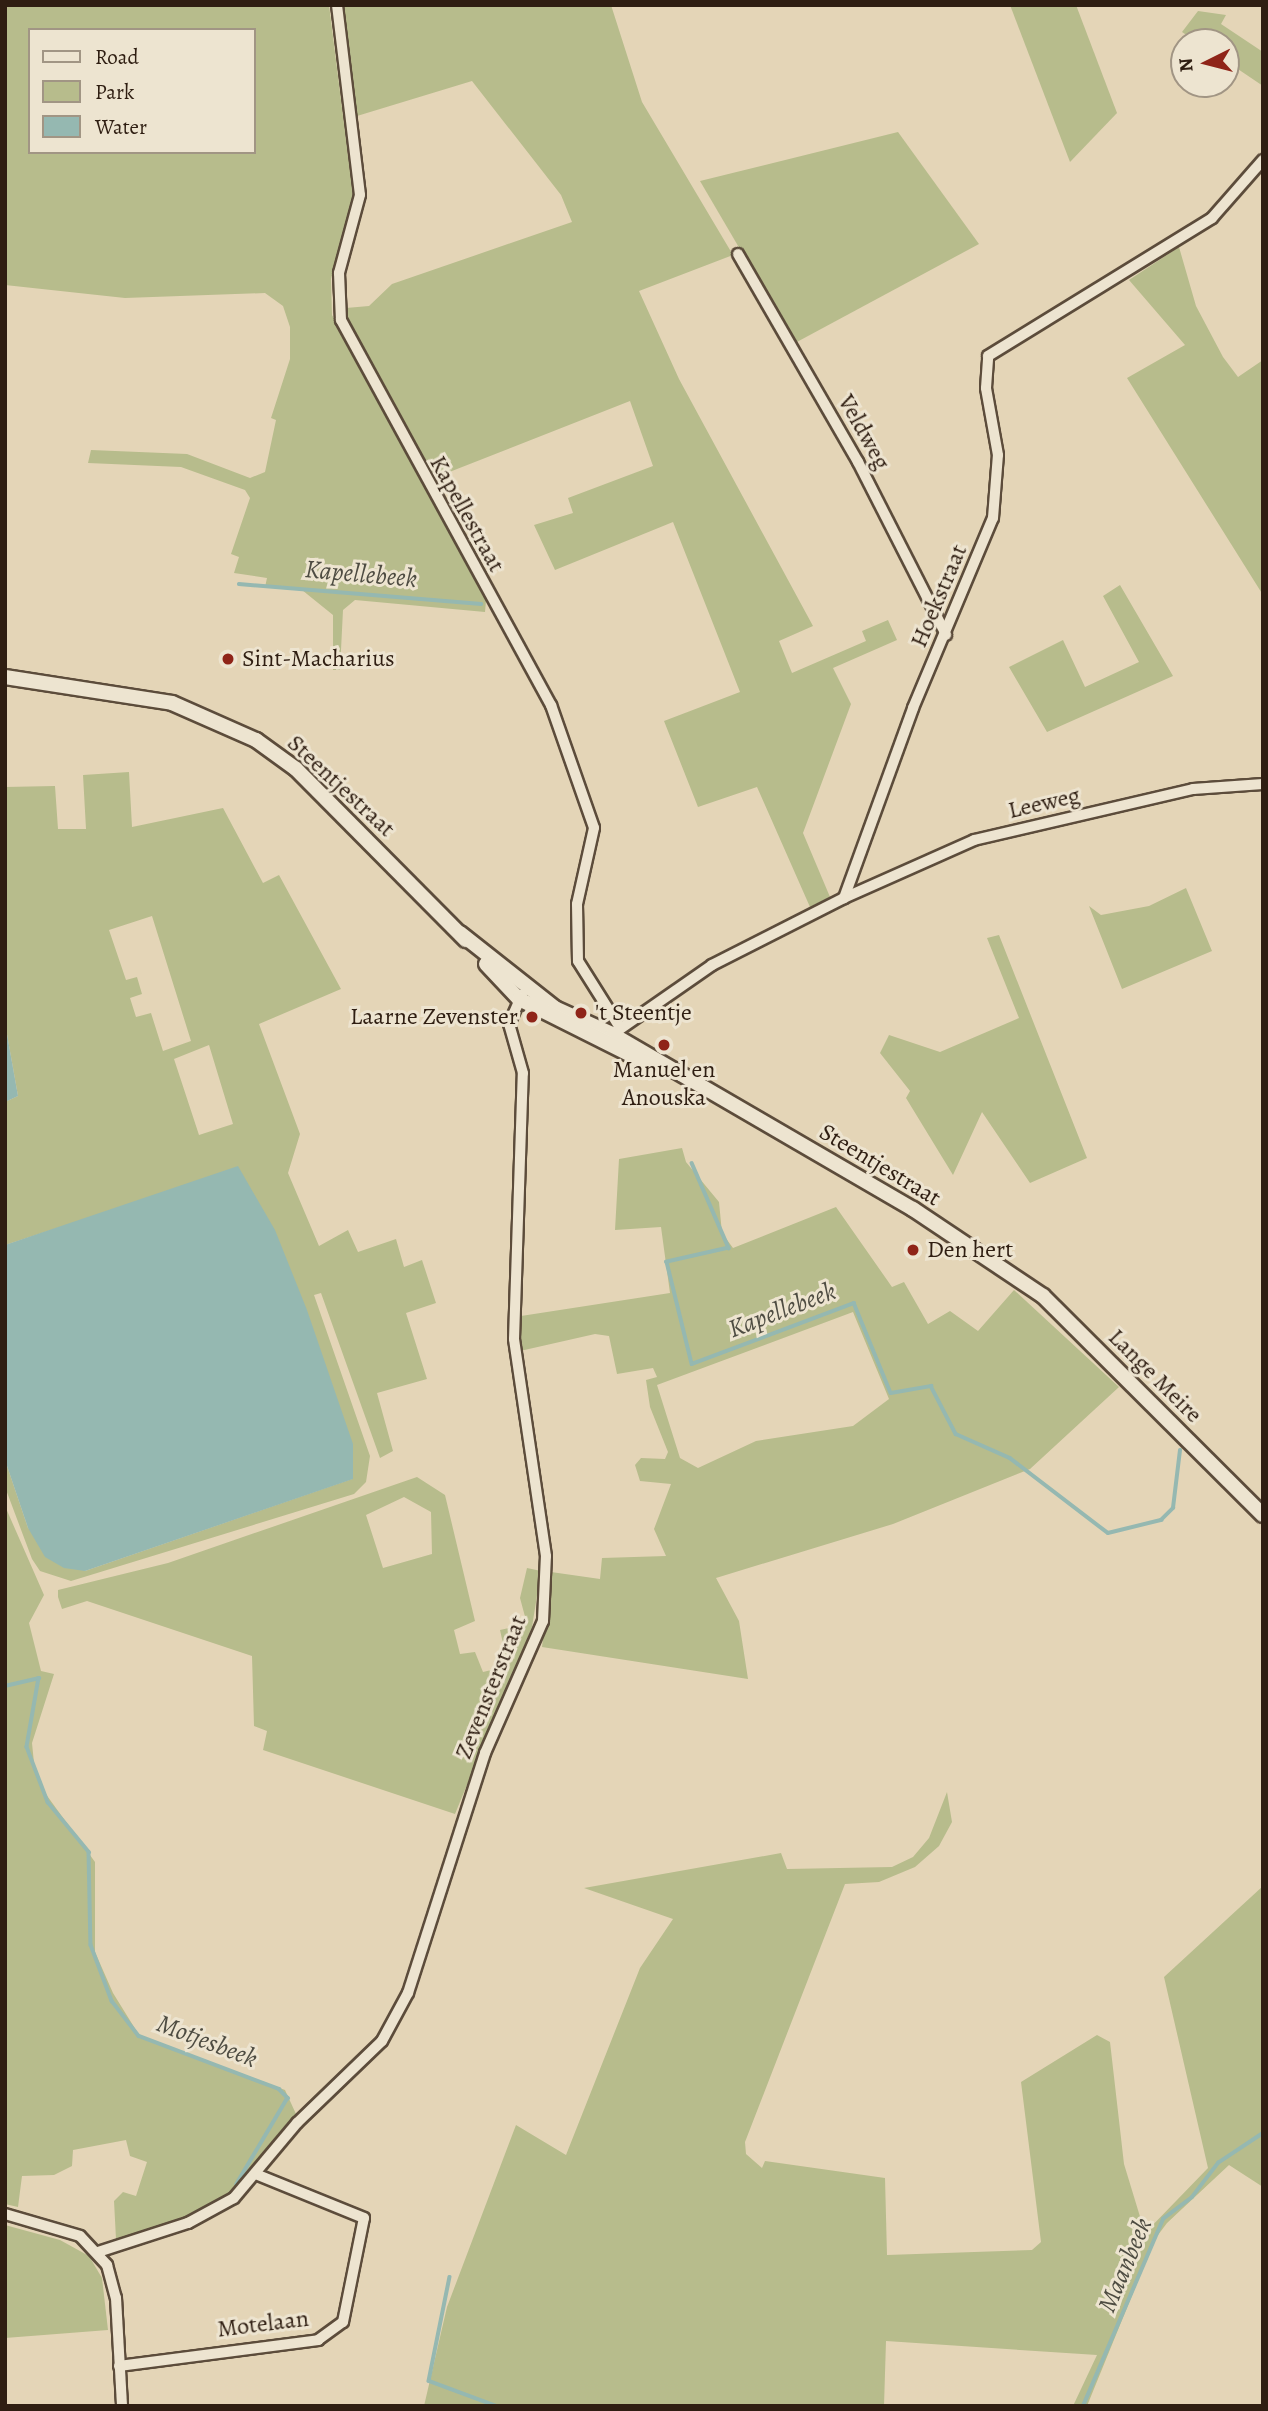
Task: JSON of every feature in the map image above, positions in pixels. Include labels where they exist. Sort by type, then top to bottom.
[{"type":"street","name":"Kapellestraat","points":[[337,5],[360,195],[339,273],[341,320],[551,705],[594,828],[577,904],[578,961],[611,1034]]},
{"type":"street","name":"Hoekstraat","points":[[844,898],[993,518],[998,455],[986,388],[988,356],[1212,218],[1263,160]]},
{"type":"street","name":"Veldweg","points":[[738,254],[858,462],[946,635]]},
{"type":"street","name":"Steentjestraat","points":[[5,677],[172,703],[256,740],[296,769],[522,994],[611,1034],[1011,1273]]},
{"type":"street","name":"Leeweg","points":[[844,898],[974,840],[1193,789],[1263,784]]},
{"type":"street","points":[[611,1034],[712,965],[844,898]]},
{"type":"street","name":"Zevensterstraat","points":[[98,2252],[209,2213],[258,2175],[298,2123],[398,2019],[485,1753],[543,1621],[545,1556],[514,1339],[523,1073],[509,1024],[522,994]]},
{"type":"street","name":"Lange Meire","points":[[1011,1273],[1043,1296],[1263,1515]]},
{"type":"street","name":"Motelaan","points":[[119,2366],[333,2334],[348,2308],[364,2218],[258,2175]]},
{"type":"street","points":[[5,2214],[80,2236],[98,2252],[113,2284],[121,2406]]},
{"type":"green space","points":[[5,5],[329,5],[353,195],[331,279],[332,315],[486,601],[485,612],[355,600],[343,610],[340,670],[333,670],[333,615],[302,590],[265,587],[267,578],[234,573],[239,557],[231,554],[250,498],[245,490],[181,467],[88,463],[91,450],[187,454],[250,478],[265,472],[276,420],[271,418],[290,359],[290,327],[283,306],[265,293],[125,298],[5,285]]},
{"type":"green space","points":[[343,5],[611,5],[642,102],[733,255],[639,291],[679,379],[813,626],[779,641],[792,673],[866,641],[862,631],[888,620],[897,640],[833,668],[851,704],[803,833],[830,897],[810,907],[757,787],[698,807],[664,721],[740,692],[673,522],[555,570],[534,525],[573,513],[568,498],[653,466],[630,401],[429,480],[349,326],[346,308],[369,306],[392,284],[572,222],[561,195],[472,81],[357,116]]},
{"type":"green space","points":[[1010,5],[1076,5],[1117,113],[1070,162]]},
{"type":"green space","points":[[1198,11],[1226,15],[1221,24],[1227,28],[1185,28]]},
{"type":"green space","points":[[1240,37],[1263,52],[1263,86],[1240,70]]},
{"type":"green space","points":[[898,132],[979,244],[795,343],[700,181]]},
{"type":"green space","points":[[1179,247],[1196,306],[1223,357],[1238,377],[1263,360],[1263,595],[1127,378],[1185,345],[1129,280]]},
{"type":"green space","points":[[1120,585],[1173,676],[1047,732],[1009,667],[1063,640],[1085,687],[1139,662],[1103,596]]},
{"type":"green space","points":[[129,772],[132,827],[223,808],[263,883],[279,875],[341,989],[259,1024],[300,1134],[288,1173],[319,1246],[348,1230],[358,1252],[396,1239],[404,1267],[422,1260],[436,1303],[406,1313],[427,1379],[377,1393],[393,1451],[380,1458],[321,1293],[314,1295],[370,1456],[366,1482],[354,1494],[71,1581],[40,1571],[32,1559],[5,1487],[5,1460],[28,1528],[85,1571],[352,1479],[134,1203],[5,1245],[5,1102],[18,1096],[5,1023],[5,787],[55,786],[58,829],[86,829],[83,775]],"holes":[[[152,916],[191,1041],[163,1051],[151,1013],[136,1017],[130,998],[142,994],[137,977],[126,980],[109,930]],[[209,1045],[233,1124],[199,1135],[174,1059]]]},
{"type":"green space","points":[[1186,888],[1212,951],[1122,989],[1089,906],[1101,915],[1149,906]]},
{"type":"green space","points":[[999,935],[1087,1158],[1030,1183],[982,1112],[953,1175],[906,1098],[910,1091],[880,1053],[889,1035],[940,1052],[1019,1018],[987,938]]},
{"type":"green space","points":[[682,1148],[686,1162],[719,1202],[722,1233],[733,1248],[836,1207],[892,1287],[904,1282],[928,1324],[950,1311],[978,1331],[1014,1290],[1119,1387],[1030,1469],[893,1524],[716,1578],[739,1621],[748,1679],[542,1647],[551,1572],[600,1579],[602,1558],[666,1556],[654,1529],[671,1484],[640,1481],[635,1465],[641,1458],[665,1459],[668,1452],[650,1407],[646,1380],[657,1377],[653,1368],[617,1374],[609,1336],[595,1334],[520,1351],[521,1316],[670,1293],[661,1227],[615,1230],[619,1159]],"holes":[[[853,1312],[889,1399],[853,1426],[756,1441],[698,1468],[680,1458],[657,1385]]]},
{"type":"green space","points":[[417,1477],[445,1495],[475,1621],[454,1630],[460,1654],[475,1652],[483,1672],[508,1666],[500,1630],[527,1624],[520,1598],[527,1568],[541,1571],[532,1627],[455,1814],[263,1750],[267,1731],[254,1726],[252,1656],[87,1601],[62,1609],[58,1590],[168,1563]],"holes":[[[404,1497],[431,1512],[432,1554],[383,1568],[366,1515]]]},
{"type":"green space","points":[[5,1506],[44,1595],[29,1623],[41,1671],[54,1674],[32,1743],[34,1763],[40,1786],[95,1862],[95,1952],[113,1993],[139,2035],[285,2090],[296,2114],[223,2201],[190,2219],[116,2239],[114,2201],[123,2192],[136,2196],[147,2162],[130,2156],[126,2140],[73,2150],[72,2166],[54,2175],[22,2176],[18,2207],[5,2204]]},
{"type":"green space","points":[[947,1792],[952,1822],[939,1846],[915,1867],[879,1882],[845,1884],[745,2142],[746,2154],[762,2168],[765,2161],[885,2178],[887,2255],[1032,2250],[1041,2242],[1021,2082],[1097,2035],[1110,2042],[1124,2164],[1145,2233],[1208,2168],[1164,1977],[1263,1886],[1263,2187],[1229,2165],[1167,2223],[1155,2239],[1087,2406],[1073,2406],[1097,2355],[886,2341],[884,2406],[424,2406],[447,2307],[516,2125],[566,2155],[640,1968],[673,1919],[584,1888],[781,1853],[787,1869],[892,1867],[913,1857],[929,1838]]},
{"type":"green space","points":[[5,2225],[60,2240],[89,2256],[102,2278],[108,2330],[5,2338]]},
{"type":"water","points":[[5,1023],[18,1096],[5,1102]]},
{"type":"water","points":[[238,1166],[275,1230],[307,1310],[353,1444],[353,1479],[85,1571],[64,1568],[45,1557],[28,1528],[5,1460],[5,1245]]},
{"type":"waterway","name":"Kapellebeek","points":[[239,584],[481,604]]},
{"type":"waterway","name":"Kapellebeek","points":[[692,1163],[729,1248],[667,1262],[692,1364],[854,1303],[891,1393],[931,1386],[956,1434],[1010,1458],[1108,1533],[1161,1520],[1173,1508],[1180,1450]]},
{"type":"waterway","name":"Motjesbeek","points":[[5,1686],[39,1678],[27,1747],[48,1802],[89,1852],[91,1945],[112,2001],[139,2036],[279,2089],[288,2098],[237,2184]]},
{"type":"waterway","name":"Maanbeek","points":[[1083,2406],[1163,2219],[1192,2197],[1218,2163],[1263,2133]]},
{"type":"waterway","name":"Motjesbeek","points":[[450,2277],[429,2381],[497,2406]]},
{"type":"place","name":"Sint-Macharius","points":[[228,659]]},
{"type":"place","name":"'t Steentje","points":[[581,1013]]},
{"type":"place","name":"Laarne Zevenster","points":[[532,1017]]},
{"type":"place","name":"Manuel en Anouska","points":[[664,1045]]},
{"type":"place","name":"Den hert","points":[[913,1250]]}]
